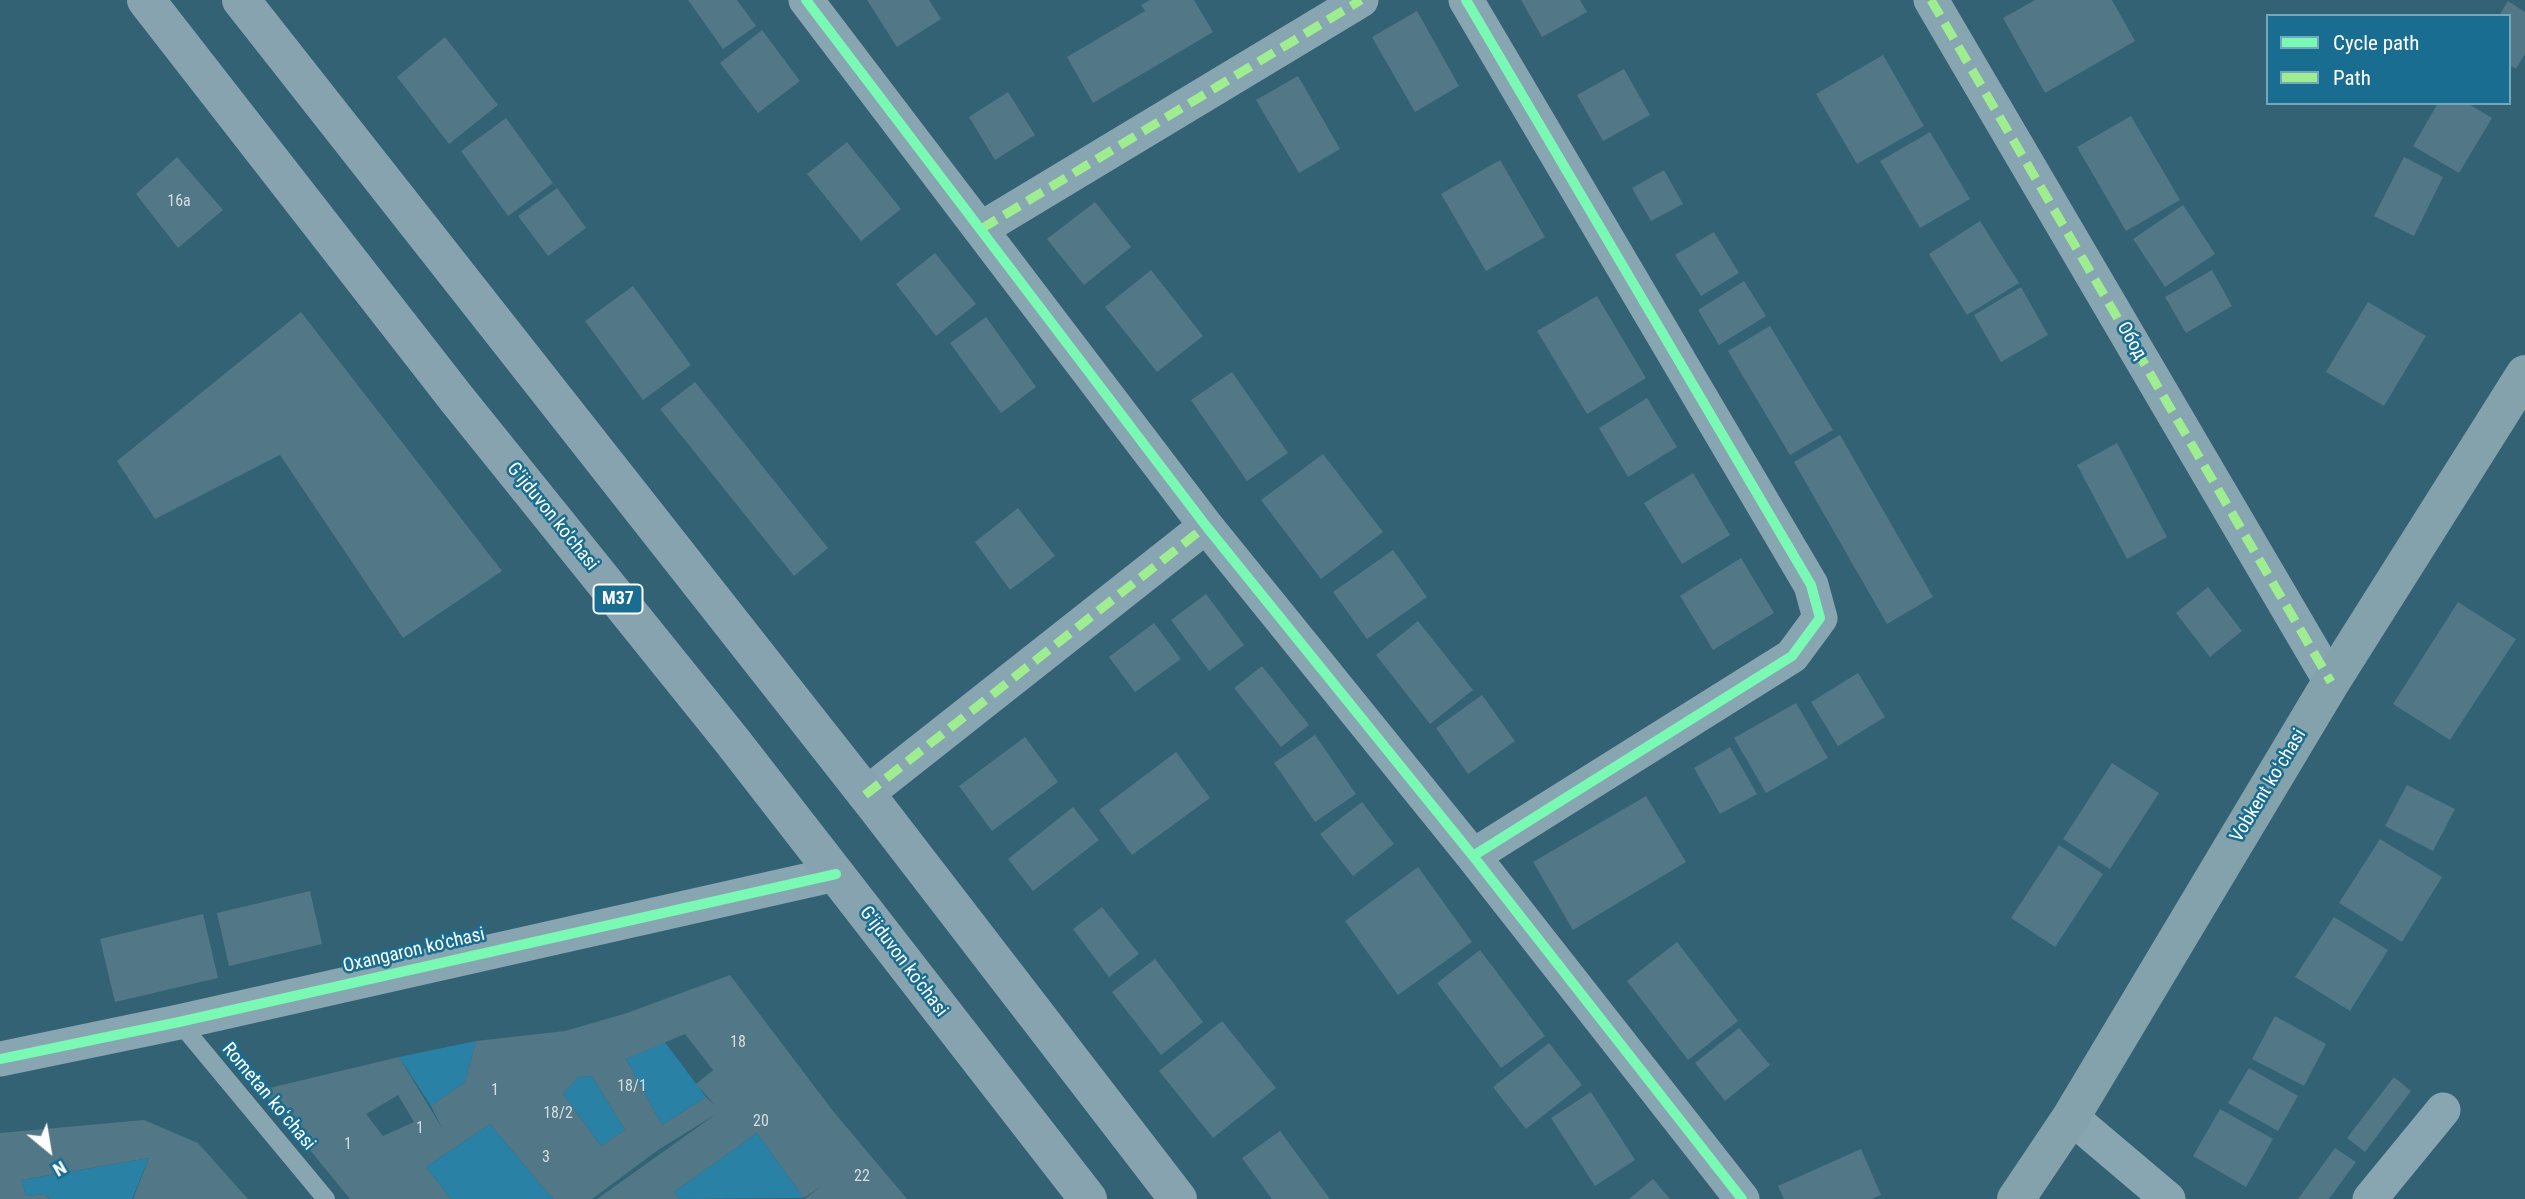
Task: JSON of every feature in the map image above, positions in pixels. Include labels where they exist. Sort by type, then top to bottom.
[{"type":"main road","name":"G'ijduvon ko'chasi","points":[[146,0],[456,398],[836,874],[1088,1199]]},
{"type":"main road","points":[[241,0],[865,795],[1178,1199]]},
{"type":"main road","name":"Vobkent koʻchasi","points":[[2015,1199],[2071,1117],[2331,682],[2525,374]]},
{"type":"street","points":[[806,0],[1206,526],[1473,856],[1742,1199]]},
{"type":"street","points":[[981,229],[1361,0]]},
{"type":"street","points":[[1465,0],[1811,585],[1820,618],[1792,656],[1473,856]]},
{"type":"street","name":"Обод","points":[[1934,1],[2331,682]]},
{"type":"street","points":[[865,795],[1206,526]]},
{"type":"street","name":"Oxangaron ko'chasi","points":[[0,1059],[179,1022],[836,874]]},
{"type":"street","points":[[2370,1199],[2443,1110]]},
{"type":"street","points":[[2071,1117],[2168,1199]]},
{"type":"lane","name":"Rometan koʻchasi","points":[[179,1022],[326,1199]]},
{"type":"shaded area","points":[[476,1041],[465,1082],[431,1106],[399,1057]]},
{"type":"shaded area","points":[[664,1041],[706,1097],[662,1125],[626,1059]]},
{"type":"shaded area","points":[[592,1076],[625,1130],[601,1146],[563,1094],[578,1077]]},
{"type":"shaded area","points":[[490,1124],[553,1199],[451,1199],[426,1167]]},
{"type":"shaded area","points":[[757,1133],[804,1198],[679,1199],[674,1192]]},
{"type":"shaded area","points":[[149,1158],[132,1199],[50,1199],[45,1194],[26,1196],[21,1180]]},
{"type":"building","points":[[688,0],[737,0],[756,26],[723,49]]},
{"type":"building","points":[[867,0],[929,0],[941,19],[897,47]]},
{"type":"building","points":[[1150,0],[1194,0],[1213,32],[1093,103],[1067,57],[1145,11],[1141,5]]},
{"type":"building","points":[[1521,0],[1580,0],[1587,12],[1542,37]]},
{"type":"building","points":[[2035,0],[2112,0],[2135,41],[2045,93],[2003,18]]},
{"type":"building","points":[[2508,1],[2525,12],[2525,54],[2516,69],[2511,66],[2511,14],[2500,14]]},
{"type":"building","points":[[1417,11],[1459,86],[1415,112],[1372,37]]},
{"type":"building","points":[[762,30],[800,81],[758,113],[720,63]]},
{"type":"building","points":[[445,37],[498,105],[449,144],[397,77]]},
{"type":"building","points":[[1883,55],[1924,126],[1857,164],[1816,94]]},
{"type":"building","points":[[1624,69],[1650,115],[1603,141],[1577,95]]},
{"type":"building","points":[[1298,76],[1340,149],[1299,173],[1256,100]]},
{"type":"building","points":[[1008,92],[1035,135],[995,160],[969,117]]},
{"type":"building","points":[[2437,105],[2470,105],[2492,118],[2459,173],[2413,146]]},
{"type":"building","points":[[2131,116],[2180,200],[2126,231],[2077,147]]},
{"type":"building","points":[[506,118],[553,183],[508,216],[461,151]]},
{"type":"building","points":[[1930,132],[1970,199],[1920,228],[1880,161]]},
{"type":"building","points":[[847,142],[901,209],[861,241],[807,174]]},
{"type":"building","points":[[177,157],[223,210],[178,248],[136,194]]},
{"type":"building","points":[[2404,157],[2443,177],[2414,236],[2374,216]]},
{"type":"building","points":[[1500,160],[1545,237],[1486,271],[1441,194]]},
{"type":"building","points":[[1664,170],[1683,204],[1651,221],[1632,188]]},
{"type":"building","points":[[557,188],[586,228],[548,256],[518,216]]},
{"type":"building","points":[[1095,202],[1131,247],[1084,285],[1047,239]]},
{"type":"building","points":[[2183,205],[2215,254],[2165,287],[2133,239]]},
{"type":"building","points":[[1980,221],[2019,283],[1967,315],[1929,254]]},
{"type":"building","points":[[1714,232],[1739,273],[1701,296],[1675,255]]},
{"type":"building","points":[[935,253],[976,304],[936,336],[896,284]]},
{"type":"building","points":[[1151,270],[1203,336],[1157,372],[1105,307]]},
{"type":"building","points":[[2212,270],[2232,306],[2186,333],[2165,297]]},
{"type":"building","points":[[1744,281],[1766,316],[1719,345],[1698,310]]},
{"type":"building","points":[[633,286],[691,365],[643,400],[585,321]]},
{"type":"building","points":[[2021,287],[2048,335],[2001,362],[1974,315]]},
{"type":"building","points":[[1597,296],[1646,378],[1587,414],[1537,331]]},
{"type":"building","points":[[2368,302],[2426,336],[2384,406],[2326,372]]},
{"type":"building","points":[[301,312],[502,571],[403,638],[280,455],[155,519],[117,461]]},
{"type":"building","points":[[986,317],[1036,387],[1001,413],[950,343]]},
{"type":"building","points":[[1770,326],[1833,430],[1790,455],[1728,351]]},
{"type":"building","points":[[1232,372],[1288,453],[1247,481],[1191,400]]},
{"type":"building","points":[[695,382],[828,548],[794,576],[660,409]]},
{"type":"building","points":[[1647,398],[1677,447],[1628,477],[1599,428]]},
{"type":"building","points":[[1840,435],[1933,597],[1887,624],[1794,462]]},
{"type":"building","points":[[2117,443],[2167,537],[2127,559],[2077,465]]},
{"type":"building","points":[[1323,454],[1383,532],[1321,579],[1261,500]]},
{"type":"building","points":[[1693,473],[1730,535],[1682,564],[1644,503]]},
{"type":"building","points":[[1018,508],[1055,556],[1010,590],[975,542]]},
{"type":"building","points":[[1393,550],[1427,597],[1367,639],[1333,592]]},
{"type":"building","points":[[1741,558],[1774,613],[1713,650],[1680,596]]},
{"type":"building","points":[[2208,587],[2242,631],[2210,657],[2176,613]]},
{"type":"building","points":[[1206,594],[1244,645],[1209,671],[1171,620]]},
{"type":"building","points":[[2458,602],[2516,639],[2450,740],[2393,704]]},
{"type":"building","points":[[1418,621],[1473,690],[1430,724],[1376,655]]},
{"type":"building","points":[[1154,623],[1181,659],[1135,692],[1109,657]]},
{"type":"building","points":[[1262,666],[1309,725],[1281,747],[1234,688]]},
{"type":"building","points":[[1858,673],[1885,717],[1838,746],[1811,702]]},
{"type":"building","points":[[1482,695],[1515,741],[1468,774],[1436,728]]},
{"type":"building","points":[[1796,703],[1828,758],[1766,793],[1734,738]]},
{"type":"building","points":[[1315,735],[1356,794],[1315,822],[1274,763]]},
{"type":"building","points":[[1025,737],[1058,782],[992,831],[959,786]]},
{"type":"building","points":[[1730,747],[1757,794],[1720,814],[1694,768]]},
{"type":"building","points":[[1176,752],[1210,798],[1132,855],[1099,810]]},
{"type":"building","points":[[2112,763],[2159,793],[2110,869],[2063,839]]},
{"type":"building","points":[[2407,785],[2455,809],[2433,851],[2385,826]]},
{"type":"building","points":[[1646,796],[1686,862],[1573,930],[1533,862]]},
{"type":"building","points":[[1362,802],[1394,844],[1353,876],[1320,834]]},
{"type":"building","points":[[1073,807],[1099,840],[1033,891],[1008,859]]},
{"type":"building","points":[[2380,839],[2442,877],[2402,942],[2339,903]]},
{"type":"building","points":[[2059,845],[2103,874],[2055,947],[2011,918]]},
{"type":"building","points":[[1418,867],[1472,942],[1398,995],[1345,921]]},
{"type":"building","points":[[310,891],[322,944],[229,966],[217,913]]},
{"type":"building","points":[[1102,907],[1139,954],[1109,977],[1073,929]]},
{"type":"building","points":[[203,914],[218,978],[115,1002],[100,939]]},
{"type":"building","points":[[2334,917],[2388,950],[2350,1011],[2295,977]]},
{"type":"building","points":[[1677,942],[1738,1021],[1688,1060],[1627,981]]},
{"type":"building","points":[[1480,950],[1545,1036],[1501,1068],[1437,983]]},
{"type":"building","points":[[1155,959],[1203,1022],[1161,1055],[1112,992]]},
{"type":"building","points":[[730,975],[833,1111],[907,1199],[805,1199],[821,1186],[804,1198],[757,1133],[674,1192],[679,1199],[597,1199],[716,1114],[658,1150],[592,1199],[553,1199],[490,1124],[426,1167],[451,1199],[350,1199],[261,1090],[399,1057],[442,1128],[431,1106],[465,1082],[476,1041],[565,1031],[627,1013]],"holes":[[[685,1034],[713,1070],[696,1084],[715,1105],[706,1097],[662,1125],[626,1059]],[[592,1076],[625,1130],[601,1146],[563,1094],[578,1077]],[[398,1095],[414,1122],[383,1136],[366,1114]]]},
{"type":"building","points":[[2275,1016],[2326,1044],[2304,1086],[2252,1059]]},
{"type":"building","points":[[1222,1021],[1276,1088],[1213,1138],[1159,1071]]},
{"type":"building","points":[[1739,1028],[1770,1065],[1725,1101],[1695,1063]]},
{"type":"building","points":[[1549,1043],[1582,1085],[1526,1129],[1493,1087]]},
{"type":"building","points":[[2249,1068],[2298,1096],[2278,1131],[2228,1103]]},
{"type":"building","points":[[2394,1077],[2411,1091],[2365,1152],[2347,1138]]},
{"type":"building","points":[[1591,1092],[1635,1160],[1595,1186],[1551,1118]]},
{"type":"building","points":[[2220,1109],[2273,1139],[2246,1187],[2193,1156]]},
{"type":"building","points":[[144,1120],[198,1143],[248,1199],[133,1199],[149,1158],[21,1180],[26,1196],[45,1194],[49,1199],[0,1199],[0,1133]]},
{"type":"building","points":[[1280,1131],[1330,1199],[1272,1199],[1242,1158]]},
{"type":"building","points":[[2335,1148],[2356,1162],[2329,1199],[2298,1199]]},
{"type":"building","points":[[1861,1149],[1881,1195],[1872,1199],[1784,1199],[1778,1186]]},
{"type":"building","points":[[1653,1179],[1670,1199],[1629,1199]]},
{"type":"marked path","points":[[981,229],[1361,0]]},
{"type":"marked path","points":[[1931,0],[2331,682]]},
{"type":"marked path","points":[[865,795],[1206,526]]},
{"type":"cycle path","points":[[806,0],[1206,526],[1473,856],[1742,1199]]},
{"type":"cycle path","points":[[1466,0],[1811,585],[1820,618],[1792,656],[1473,856]]},
{"type":"cycle path","points":[[0,1059],[179,1022],[836,874]]}]
